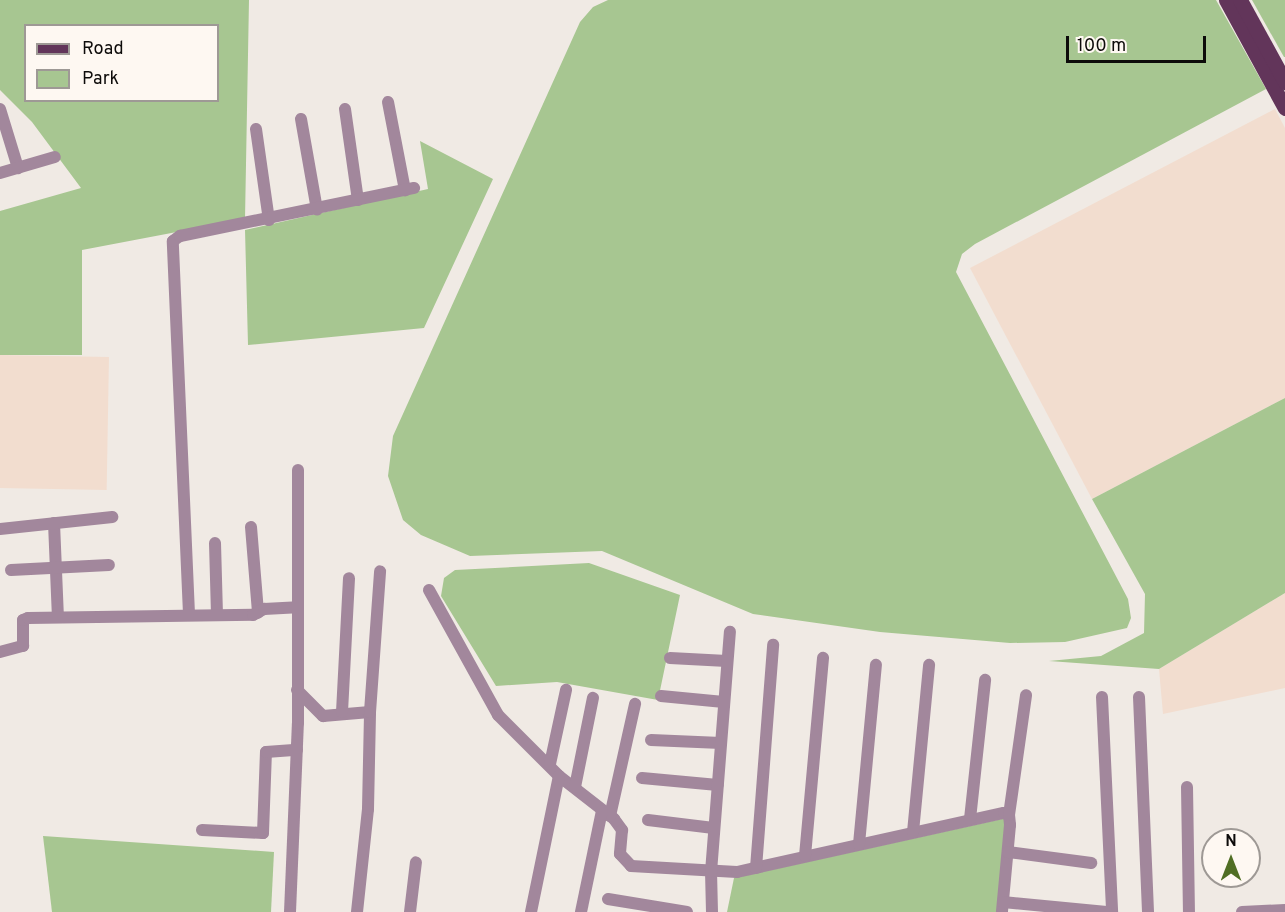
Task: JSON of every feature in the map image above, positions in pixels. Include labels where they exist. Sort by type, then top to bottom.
[{"type":"main road","points":[[1226,0],[1285,108]]},
{"type":"main road","points":[[1240,0],[1285,82]]},
{"type":"street","points":[[189,614],[173,241],[180,236],[269,220],[409,189],[388,102]]},
{"type":"street","points":[[0,109],[18,168]]},
{"type":"street","points":[[345,109],[358,200]]},
{"type":"street","points":[[301,119],[317,210]]},
{"type":"street","points":[[256,129],[269,220]]},
{"type":"street","points":[[0,173],[55,158]]},
{"type":"street","points":[[290,912],[297,750],[298,470]]},
{"type":"street","points":[[0,529],[112,517]]},
{"type":"street","points":[[54,523],[58,617]]},
{"type":"street","points":[[251,527],[258,613]]},
{"type":"street","points":[[215,543],[217,614]]},
{"type":"street","points":[[11,570],[109,565]]},
{"type":"street","points":[[357,912],[368,808],[370,712],[380,571]]},
{"type":"street","points":[[342,712],[349,578]]},
{"type":"street","points":[[429,590],[498,715],[550,764],[559,776],[606,813],[622,830],[620,854],[631,866],[711,872],[756,868],[998,813],[1009,815]]},
{"type":"street","points":[[0,652],[23,646],[25,619],[258,613],[264,609],[297,607]]},
{"type":"street","points":[[712,912],[711,872],[730,632]]},
{"type":"street","points":[[756,868],[773,645]]},
{"type":"street","points":[[670,658],[727,661]]},
{"type":"street","points":[[805,856],[823,658]]},
{"type":"street","points":[[859,844],[876,665]]},
{"type":"street","points":[[914,832],[929,665]]},
{"type":"street","points":[[970,819],[985,680]]},
{"type":"street","points":[[297,690],[323,716],[342,712],[370,712]]},
{"type":"street","points":[[550,764],[566,690]]},
{"type":"street","points":[[1026,694],[1009,815],[1008,852],[1002,907],[1107,912]]},
{"type":"street","points":[[661,696],[724,702]]},
{"type":"street","points":[[1102,697],[1112,912]]},
{"type":"street","points":[[1139,697],[1148,912]]},
{"type":"street","points":[[575,787],[593,698]]},
{"type":"street","points":[[581,912],[635,704]]},
{"type":"street","points":[[651,740],[721,743]]},
{"type":"street","points":[[202,830],[263,833],[266,752],[297,750]]},
{"type":"street","points":[[531,912],[559,776]]},
{"type":"street","points":[[642,778],[718,785]]},
{"type":"street","points":[[1187,787],[1189,912]]},
{"type":"street","points":[[648,820],[714,828]]},
{"type":"street","points":[[1008,852],[1090,863]]},
{"type":"street","points":[[410,912],[416,862]]},
{"type":"street","points":[[608,899],[687,912]]},
{"type":"street","points":[[1242,912],[1285,910]]},
{"type":"shaded area","points":[[1275,109],[1285,128],[1285,398],[1092,499],[970,268]]},
{"type":"shaded area","points":[[0,355],[109,357],[107,490],[0,488]]},
{"type":"shaded area","points":[[1285,593],[1285,688],[1163,714],[1159,669]]},
{"type":"green space","points":[[0,0],[249,0],[245,219],[82,250],[82,355],[0,355],[0,211],[81,188],[32,122],[0,90]]},
{"type":"green space","points":[[608,0],[1216,0],[1266,89],[975,244],[962,254],[956,272],[1128,599],[1131,618],[1127,628],[1065,642],[1010,643],[880,632],[753,614],[602,551],[470,556],[421,535],[403,520],[388,476],[393,436],[580,22],[593,7]]},
{"type":"green space","points":[[1252,0],[1285,0],[1285,57],[1284,57]]},
{"type":"green space","points":[[420,141],[493,179],[424,328],[248,345],[245,230],[428,189]]},
{"type":"green space","points":[[1285,398],[1285,593],[1159,669],[1049,661],[1101,656],[1144,633],[1145,594],[1092,499]]},
{"type":"green space","points":[[589,563],[680,595],[658,700],[557,682],[496,686],[441,596],[444,578],[455,570]]},
{"type":"green space","points":[[1006,818],[999,912],[727,912],[734,878]]},
{"type":"green space","points":[[43,836],[274,852],[271,912],[52,912]]}]
